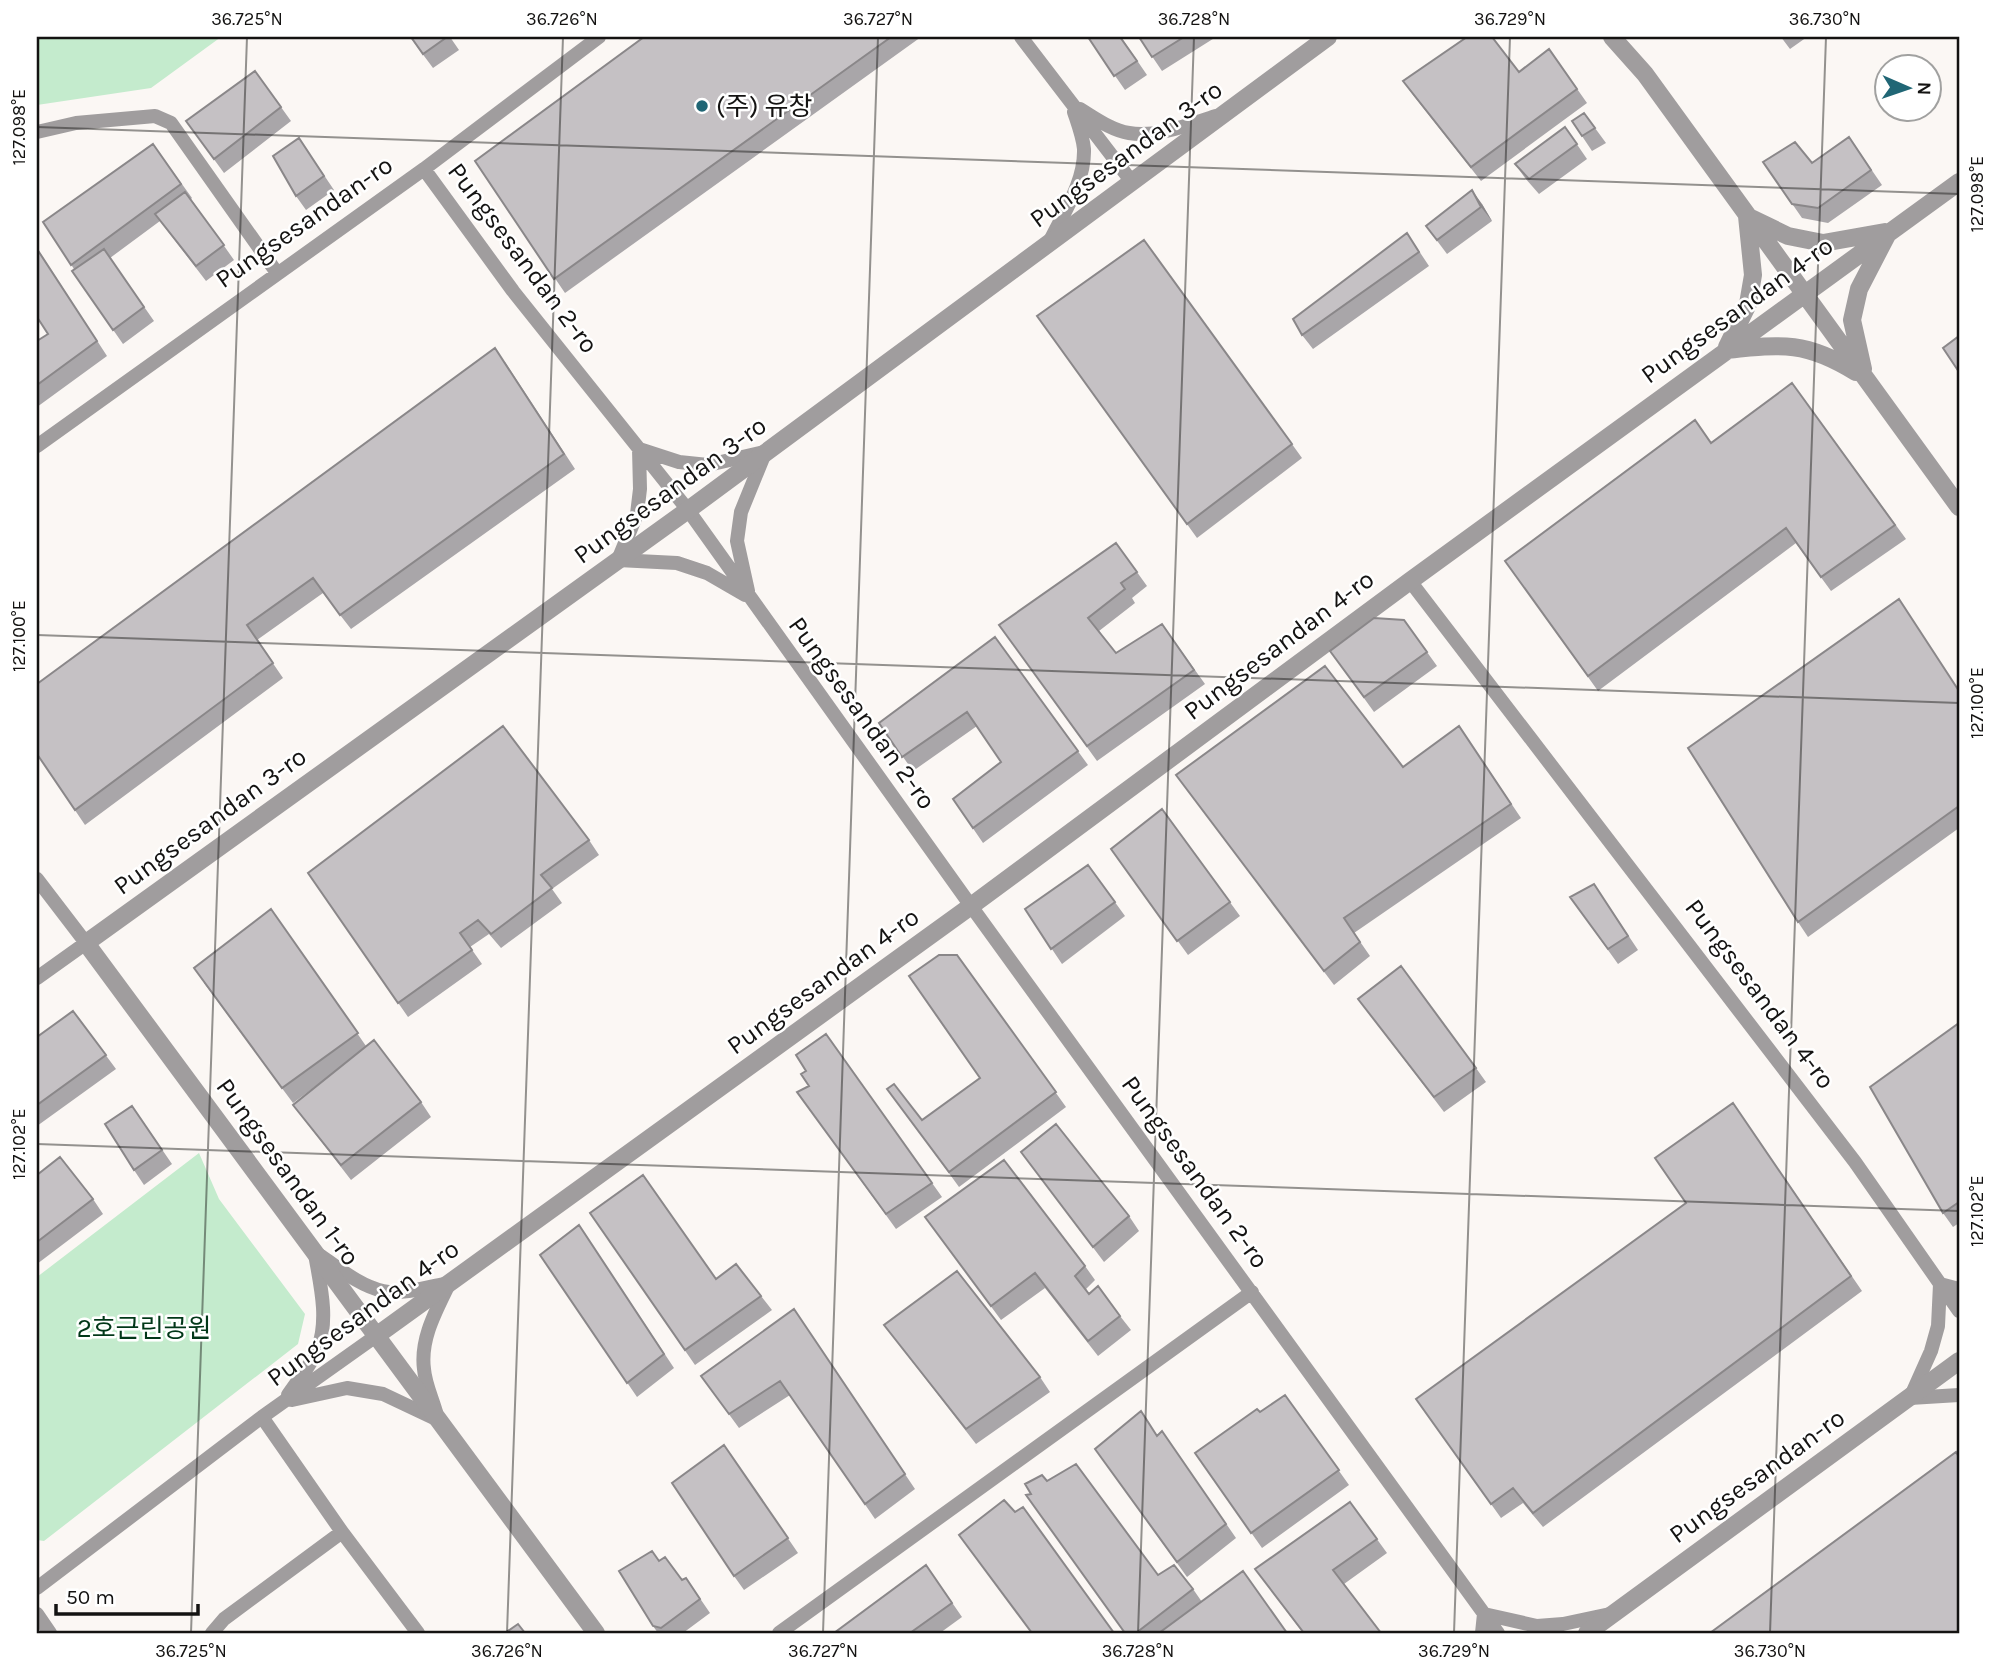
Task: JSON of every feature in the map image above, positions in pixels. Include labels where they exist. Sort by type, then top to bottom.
[{"type":"street","name":"Pungsesandan-ro","points":[[37,446],[424,169],[600,37]]},
{"type":"street","points":[[1021,37],[1132,182]]},
{"type":"street","name":"Pungsesandan 3-ro","points":[[37,978],[688,510],[1328,37]]},
{"type":"street","points":[[1612,37],[1645,74],[1959,507]]},
{"type":"street","points":[[1072,104],[1104,124],[1130,133],[1161,132],[1224,114]]},
{"type":"street","points":[[1049,243],[1078,185],[1083,168],[1084,147],[1072,104]]},
{"type":"street","points":[[37,132],[76,123],[155,116],[171,123],[277,273]]},
{"type":"street","name":"Pungsesandan 2-ro","points":[[424,169],[513,291],[688,510],[971,906],[1498,1633]]},
{"type":"street","name":"Pungsesandan 4-ro","points":[[37,1588],[262,1418],[971,906],[1803,293],[1959,182]]},
{"type":"street","points":[[1747,216],[1788,236],[1823,243],[1889,232]]},
{"type":"street","points":[[1726,350],[1748,304],[1753,275],[1747,216]]},
{"type":"street","points":[[1865,377],[1852,320],[1859,289],[1889,232]]},
{"type":"street","points":[[1726,350],[1776,345],[1800,347],[1830,356],[1865,377]]},
{"type":"street","points":[[750,597],[707,573],[677,563],[618,561],[637,514],[640,489],[639,449],[679,462],[708,465],[766,452]]},
{"type":"street","points":[[750,597],[737,541],[741,512],[766,452]]},
{"type":"street","name":"Pungsesandan 4-ro","points":[[1410,581],[1847,1151],[1959,1311]]},
{"type":"street","name":"Pungsesandan 1-ro","points":[[37,879],[596,1633]]},
{"type":"street","points":[[315,1253],[357,1280],[384,1291],[406,1291],[450,1283]]},
{"type":"street","points":[[284,1402],[317,1350],[323,1331],[323,1305],[315,1253]]},
{"type":"street","points":[[439,1420],[424,1369],[425,1345],[431,1322],[450,1283]]},
{"type":"street","points":[[1959,1289],[1940,1284],[1935,1339],[1910,1398],[1959,1395]]},
{"type":"street","name":"Pungsesandan 2-ro","points":[[779,1633],[1252,1292]]},
{"type":"street","name":"Pungsesandan-ro","points":[[1587,1633],[1959,1361]]},
{"type":"street","points":[[284,1402],[347,1388],[383,1394],[439,1420]]},
{"type":"street","name":"Pungsesandan 4-ro","points":[[262,1418],[342,1532],[418,1633]]},
{"type":"street","points":[[212,1633],[224,1619],[342,1532]]},
{"type":"street","points":[[37,1614],[50,1633]]},
{"type":"street","points":[[1482,1633],[1484,1614],[1537,1626],[1563,1624],[1611,1614]]},
{"type":"green space","points":[[37,37],[221,37],[151,88],[37,105]]},
{"type":"green space","name":"2호근린공원","points":[[199,1153],[219,1199],[305,1314],[298,1344],[44,1541],[37,1540],[37,1277]]},
{"type":"building","points":[[411,37],[447,37],[423,54]]},
{"type":"building","name":"(주) 유창","points":[[644,37],[891,37],[554,279],[475,161]]},
{"type":"building","points":[[1088,37],[1120,37],[1137,61],[1114,76]]},
{"type":"building","points":[[1139,37],[1184,37],[1152,57]]},
{"type":"building","points":[[1467,37],[1492,37],[1519,72],[1549,49],[1577,89],[1471,167],[1403,81]]},
{"type":"building","points":[[255,71],[281,107],[214,159],[186,121]]},
{"type":"building","points":[[1584,113],[1595,128],[1582,136],[1572,121]]},
{"type":"building","points":[[1565,127],[1577,144],[1529,179],[1515,164]]},
{"type":"building","points":[[1849,137],[1871,170],[1818,208],[1792,204],[1763,162],[1795,142],[1812,163]]},
{"type":"building","points":[[299,138],[324,176],[296,196],[273,156]]},
{"type":"building","points":[[153,144],[181,184],[71,265],[43,222]]},
{"type":"building","points":[[1472,190],[1481,207],[1437,240],[1426,226]]},
{"type":"building","points":[[185,192],[224,245],[196,266],[155,214]]},
{"type":"building","points":[[1407,233],[1419,252],[1302,335],[1293,319]]},
{"type":"building","points":[[1144,240],[1292,444],[1187,524],[1037,316]]},
{"type":"building","points":[[37,249],[97,341],[37,385],[37,341],[48,334],[37,317]]},
{"type":"building","points":[[104,249],[144,307],[113,330],[72,271]]},
{"type":"building","points":[[1959,336],[1959,372],[1943,348]]},
{"type":"building","points":[[495,348],[564,454],[340,615],[313,578],[247,625],[273,663],[75,810],[37,754],[37,684]]},
{"type":"building","points":[[1792,383],[1895,525],[1821,577],[1786,528],[1588,676],[1505,561],[1695,420],[1711,443]]},
{"type":"building","points":[[1116,543],[1137,572],[1121,583],[1125,589],[1088,618],[1116,653],[1162,624],[1194,670],[1087,746],[999,625]]},
{"type":"building","points":[[1899,599],[1959,691],[1959,806],[1798,922],[1688,748]]},
{"type":"building","points":[[1374,618],[1404,620],[1427,652],[1364,697],[1330,651]]},
{"type":"building","points":[[995,637],[1078,751],[973,828],[953,799],[1001,762],[967,712],[902,757],[879,723]]},
{"type":"building","points":[[1325,666],[1403,767],[1459,726],[1511,804],[1344,918],[1360,942],[1324,971],[1176,775]]},
{"type":"building","points":[[503,726],[589,840],[541,875],[552,888],[491,934],[478,920],[460,933],[472,950],[398,1003],[308,873]]},
{"type":"building","points":[[1162,809],[1230,902],[1177,941],[1111,849]]},
{"type":"building","points":[[1088,865],[1115,902],[1051,949],[1025,909]]},
{"type":"building","points":[[1594,884],[1628,936],[1608,949],[1570,897]]},
{"type":"building","points":[[271,909],[358,1033],[282,1088],[194,968]]},
{"type":"building","points":[[939,955],[957,955],[1056,1092],[949,1172],[887,1089],[894,1084],[922,1120],[980,1078],[909,976]]},
{"type":"building","points":[[1401,966],[1476,1068],[1434,1097],[1358,999]]},
{"type":"building","points":[[73,1011],[106,1055],[37,1105],[37,1037]]},
{"type":"building","points":[[1959,1023],[1959,1202],[1943,1213],[1870,1087]]},
{"type":"building","points":[[826,1034],[932,1183],[886,1214],[797,1092],[809,1086],[801,1074],[806,1071],[796,1055]]},
{"type":"building","points":[[374,1040],[421,1102],[341,1165],[293,1105]]},
{"type":"building","points":[[1733,1103],[1851,1276],[1533,1513],[1513,1488],[1491,1504],[1416,1399],[1686,1203],[1655,1158]]},
{"type":"building","points":[[132,1106],[162,1150],[134,1170],[105,1124]]},
{"type":"building","points":[[1056,1124],[1129,1216],[1093,1247],[1021,1152]]},
{"type":"building","points":[[60,1157],[93,1199],[37,1242],[37,1175]]},
{"type":"building","points":[[1004,1160],[1085,1266],[1075,1276],[1089,1294],[1098,1286],[1120,1316],[1088,1341],[1035,1273],[991,1306],[925,1217]]},
{"type":"building","points":[[643,1175],[716,1279],[736,1264],[761,1296],[685,1350],[590,1213]]},
{"type":"building","points":[[579,1225],[664,1354],[627,1383],[540,1255]]},
{"type":"building","points":[[957,1271],[1040,1377],[966,1429],[884,1325]]},
{"type":"building","points":[[794,1309],[905,1474],[865,1504],[780,1381],[729,1414],[701,1376]]},
{"type":"building","points":[[1285,1395],[1339,1470],[1251,1533],[1195,1453],[1257,1409],[1260,1412]]},
{"type":"building","points":[[1141,1411],[1157,1436],[1162,1431],[1226,1524],[1177,1562],[1095,1449]]},
{"type":"building","points":[[724,1445],[788,1538],[734,1576],[672,1483]]},
{"type":"building","points":[[1956,1452],[1959,1457],[1959,1633],[1710,1633]]},
{"type":"building","points":[[1076,1464],[1158,1575],[1174,1565],[1193,1589],[1136,1633],[1125,1633],[1026,1495],[1031,1494],[1025,1484],[1042,1475],[1047,1481]]},
{"type":"building","points":[[1004,1500],[1015,1512],[1023,1507],[1114,1633],[1032,1633],[959,1535]]},
{"type":"building","points":[[1350,1502],[1377,1539],[1333,1570],[1381,1633],[1304,1633],[1255,1569]]},
{"type":"building","points":[[652,1551],[659,1561],[665,1557],[682,1580],[686,1578],[700,1599],[661,1628],[653,1626],[619,1571]]},
{"type":"building","points":[[926,1565],[952,1603],[910,1633],[834,1633]]},
{"type":"building","points":[[1243,1571],[1287,1633],[1159,1633]]},
{"type":"building","points":[[518,1624],[525,1633],[505,1633]]},
{"type":"place","name":"(주) 유창","points":[[702,106]]}]
